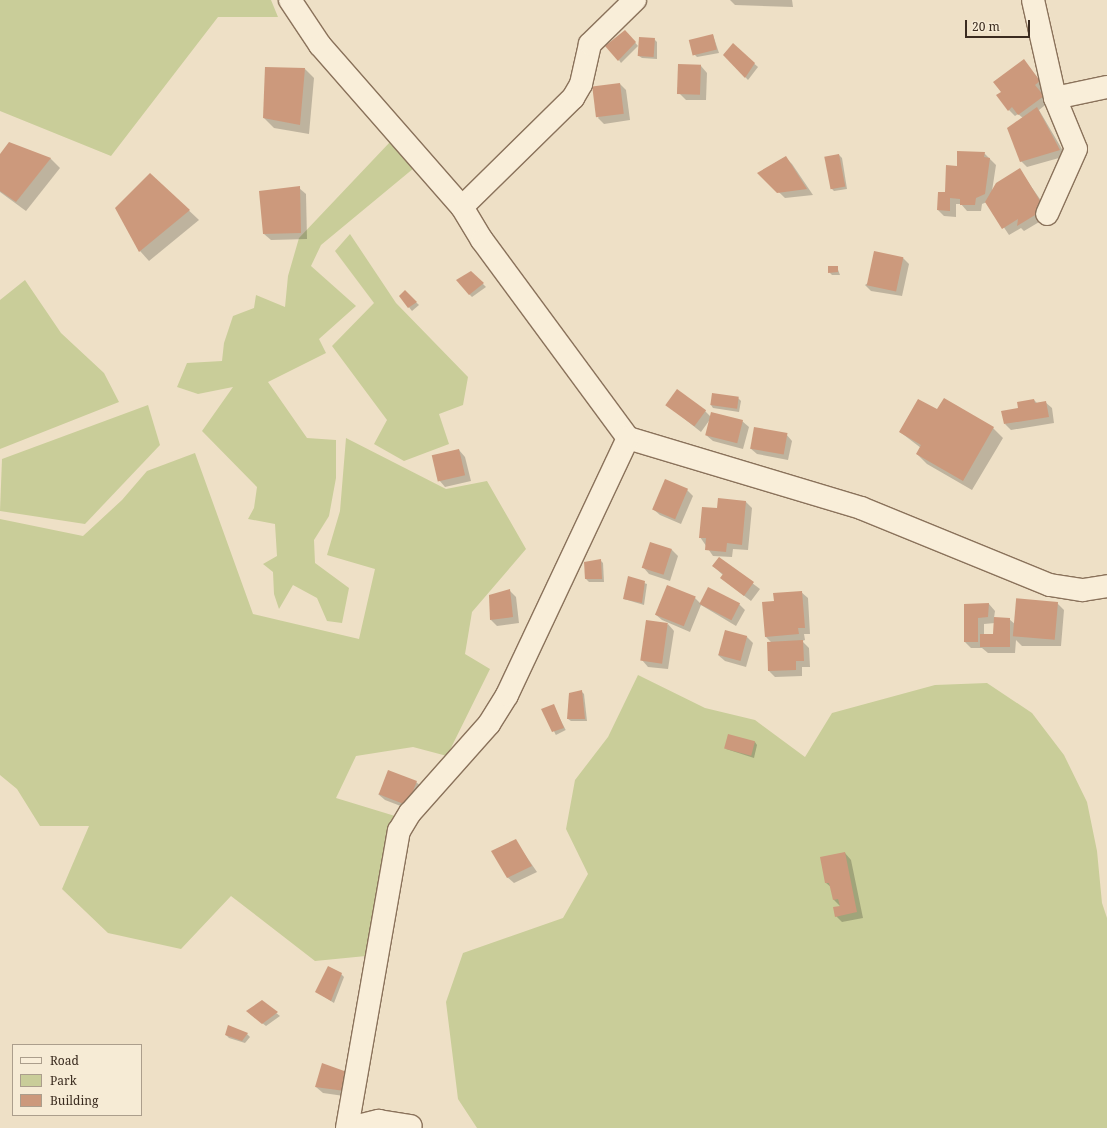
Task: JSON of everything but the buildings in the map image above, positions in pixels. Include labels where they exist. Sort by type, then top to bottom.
[{"type":"street","points":[[290,0],[320,44],[462,207],[482,240],[628,438],[861,508],[1050,585],[1083,590],[1107,586]]},
{"type":"street","points":[[462,207],[573,98],[581,84],[590,44],[635,0]]},
{"type":"street","points":[[1033,0],[1056,98],[1076,149],[1047,214]]},
{"type":"street","points":[[1056,98],[1107,87]]},
{"type":"street","points":[[411,1126],[379,1121],[348,1128],[399,831],[410,814],[489,724],[507,695],[628,438]]},
{"type":"green space","points":[[0,0],[271,0],[278,17],[218,17],[111,156],[0,111]]},
{"type":"green space","points":[[390,142],[414,168],[321,245],[311,266],[356,306],[319,339],[326,353],[268,382],[307,438],[336,440],[336,478],[329,516],[314,540],[315,563],[349,588],[342,623],[327,621],[317,598],[293,585],[279,609],[274,594],[273,572],[263,564],[277,556],[275,524],[248,519],[254,508],[257,487],[202,431],[233,387],[198,394],[177,387],[187,363],[222,361],[224,343],[233,316],[254,308],[256,295],[285,307],[288,276],[299,238]]},
{"type":"green space","points":[[350,234],[396,303],[468,377],[463,405],[439,414],[449,444],[404,461],[374,444],[387,420],[332,346],[374,303],[335,251]]},
{"type":"green space","points":[[25,280],[61,333],[104,373],[119,402],[0,449],[0,300]]},
{"type":"green space","points":[[148,405],[160,445],[85,524],[0,511],[2,459]]},
{"type":"green space","points":[[346,438],[446,489],[487,481],[526,549],[472,612],[465,654],[490,669],[447,756],[413,747],[356,756],[336,798],[395,816],[366,956],[315,961],[231,896],[181,949],[108,933],[62,889],[89,826],[40,826],[17,789],[0,775],[0,519],[83,536],[122,500],[147,471],[195,453],[253,614],[359,639],[375,569],[327,555],[340,511]]},
{"type":"green space","points":[[638,675],[705,708],[755,720],[805,757],[832,713],[935,685],[987,683],[1032,713],[1064,755],[1087,802],[1097,851],[1102,903],[1107,918],[1107,1128],[477,1128],[458,1099],[446,1002],[463,953],[563,918],[588,874],[566,829],[575,780],[608,737]]}]
